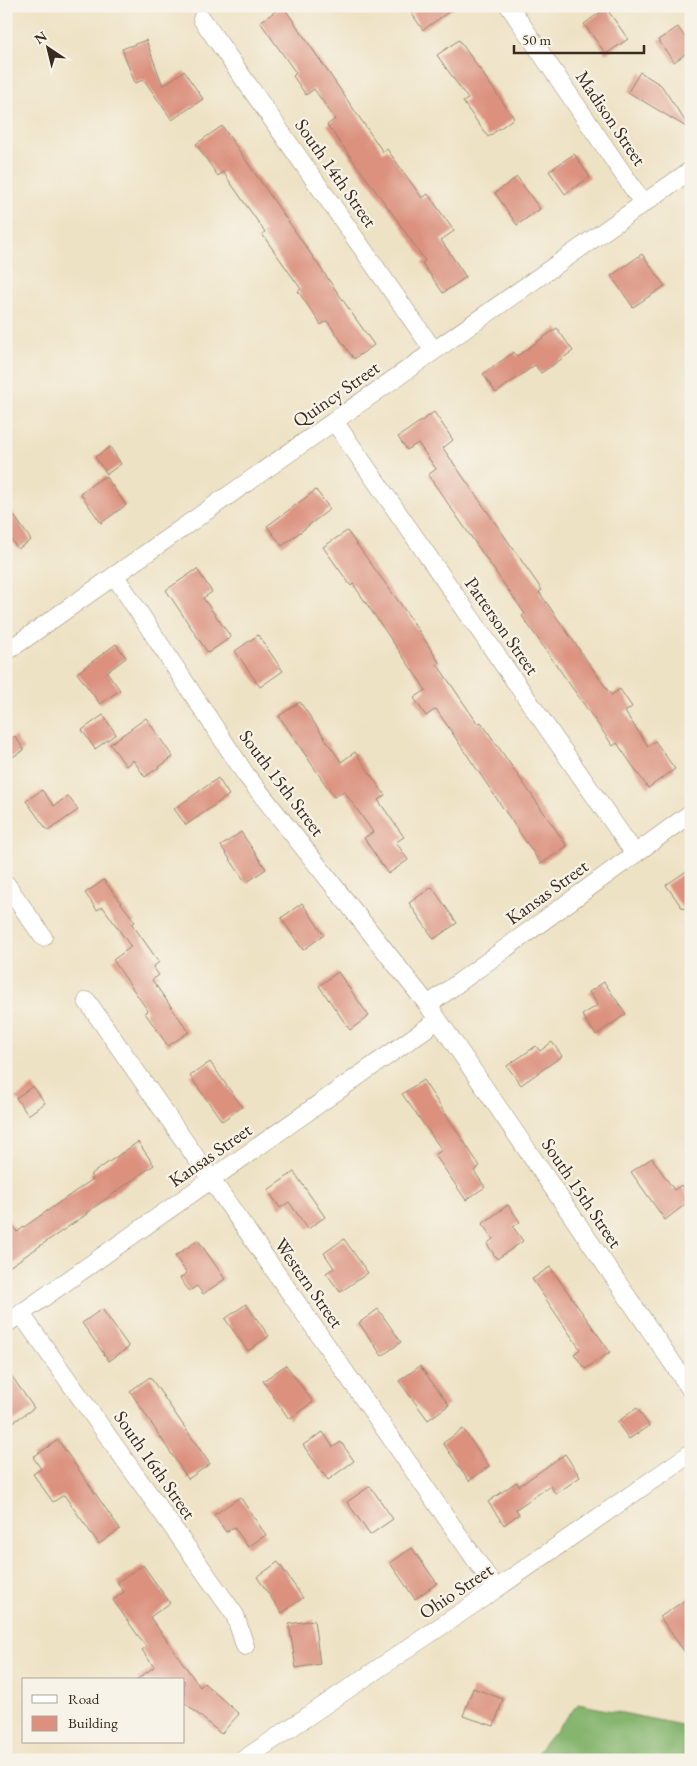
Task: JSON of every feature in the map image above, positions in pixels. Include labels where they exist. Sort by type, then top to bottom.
[{"type":"street","name":"Madison Street","points":[[509,6],[643,203]]},
{"type":"street","name":"South 14th Street","points":[[202,19],[434,351]]},
{"type":"street","name":"Quincy Street","points":[[6,652],[691,170]]},
{"type":"street","name":"Patterson Street","points":[[334,421],[634,854]]},
{"type":"street","name":"South 15th Street","points":[[115,576],[246,775],[428,1005],[691,1390]]},
{"type":"street","name":"Kansas Street","points":[[428,1005],[691,813]]},
{"type":"street","points":[[6,884],[43,937]]},
{"type":"street","name":"Western Street","points":[[86,1001],[496,1589]]},
{"type":"street","name":"Kansas Street","points":[[6,1324],[438,1020]]},
{"type":"street","name":"South 16th Street","points":[[22,1314],[235,1614],[245,1646]]},
{"type":"street","name":"Ohio Street","points":[[243,1760],[496,1589],[691,1453]]},
{"type":"green space","points":[[578,1704],[691,1727],[691,1760],[531,1760]]},
{"type":"building","points":[[283,6],[383,152],[387,149],[422,198],[428,194],[454,231],[441,240],[466,277],[443,293],[422,263],[425,261],[395,217],[327,125],[335,119],[314,89],[306,95],[293,76],[296,73],[260,22]]},
{"type":"building","points":[[424,6],[457,6],[423,30],[412,14]]},
{"type":"building","points":[[606,8],[628,39],[606,54],[584,24]]},
{"type":"building","points":[[678,27],[691,46],[691,50],[674,62],[658,40]]},
{"type":"building","points":[[146,40],[163,86],[184,71],[203,99],[172,120],[144,80],[135,83],[122,49]]},
{"type":"building","points":[[459,40],[514,118],[488,137],[463,102],[468,99],[437,55]]},
{"type":"building","points":[[640,72],[661,85],[691,130],[628,92]]},
{"type":"building","points":[[222,126],[374,345],[354,359],[327,321],[321,325],[298,291],[301,289],[262,234],[265,232],[223,172],[218,176],[196,144]]},
{"type":"building","points":[[574,154],[590,177],[565,194],[549,171]]},
{"type":"building","points":[[517,177],[540,209],[517,225],[495,193]]},
{"type":"building","points":[[642,254],[665,286],[633,307],[611,276]]},
{"type":"building","points":[[557,328],[573,351],[541,373],[535,365],[496,393],[483,374],[514,352],[517,356]]},
{"type":"building","points":[[434,412],[453,440],[443,448],[542,590],[539,592],[611,695],[620,689],[632,707],[625,712],[648,746],[655,741],[675,769],[648,788],[617,743],[613,746],[522,616],[525,614],[428,475],[436,469],[418,443],[407,450],[398,437]]},
{"type":"building","points":[[110,447],[121,464],[107,474],[95,457]]},
{"type":"building","points":[[105,476],[126,505],[101,523],[80,493]]},
{"type":"building","points":[[316,490],[330,509],[282,546],[267,526]]},
{"type":"building","points":[[6,504],[31,540],[18,549],[6,533]]},
{"type":"building","points":[[347,531],[407,613],[439,662],[437,664],[478,724],[481,722],[567,846],[541,864],[436,709],[426,716],[414,698],[426,690],[353,584],[351,586],[323,547]]},
{"type":"building","points":[[197,569],[212,592],[203,598],[231,637],[208,653],[166,590]]},
{"type":"building","points":[[258,635],[283,671],[260,687],[235,651]]},
{"type":"building","points":[[116,644],[126,658],[107,672],[120,690],[100,704],[77,673]]},
{"type":"building","points":[[300,702],[341,762],[355,752],[385,795],[378,800],[404,837],[396,842],[408,860],[388,874],[364,838],[373,832],[344,791],[334,797],[279,716]]},
{"type":"building","points":[[103,715],[116,734],[95,749],[82,730]]},
{"type":"building","points":[[146,718],[173,757],[145,777],[133,760],[126,766],[110,744]]},
{"type":"building","points":[[15,736],[24,750],[6,761],[6,742]]},
{"type":"building","points":[[218,778],[229,795],[186,825],[174,809]]},
{"type":"building","points":[[42,790],[54,806],[68,796],[78,810],[48,831],[26,801]]},
{"type":"building","points":[[241,832],[266,869],[246,883],[221,846]]},
{"type":"building","points":[[691,868],[691,903],[683,909],[666,885]]},
{"type":"building","points":[[104,880],[135,922],[132,924],[159,962],[153,967],[159,975],[152,980],[189,1032],[168,1046],[145,1013],[148,1011],[113,960],[131,947],[103,907],[97,910],[85,893]]},
{"type":"building","points":[[432,887],[457,923],[434,939],[409,903]]},
{"type":"building","points":[[302,903],[324,935],[303,950],[281,918]]},
{"type":"building","points":[[338,972],[369,1016],[350,1030],[319,986]]},
{"type":"building","points":[[604,982],[626,1014],[596,1035],[582,1015],[598,1005],[589,992]]},
{"type":"building","points":[[552,1042],[562,1056],[521,1085],[507,1066],[536,1046],[540,1051]]},
{"type":"building","points":[[210,1062],[242,1107],[222,1121],[190,1076]]},
{"type":"building","points":[[423,1080],[480,1166],[474,1171],[485,1187],[466,1200],[435,1155],[442,1150],[402,1094]]},
{"type":"building","points":[[33,1086],[45,1103],[28,1115],[16,1098]]},
{"type":"building","points":[[138,1142],[154,1165],[87,1214],[6,1269],[6,1216],[17,1232],[93,1179],[90,1175]]},
{"type":"building","points":[[652,1158],[674,1190],[681,1185],[691,1200],[665,1220],[631,1172]]},
{"type":"building","points":[[294,1172],[325,1217],[308,1229],[289,1202],[280,1208],[268,1190]]},
{"type":"building","points":[[508,1205],[520,1222],[513,1227],[523,1241],[497,1259],[487,1244],[493,1239],[482,1224]]},
{"type":"building","points":[[344,1239],[368,1273],[340,1292],[326,1273],[334,1268],[324,1253]]},
{"type":"building","points":[[198,1240],[225,1279],[203,1294],[197,1286],[189,1291],[180,1278],[187,1273],[175,1256]]},
{"type":"building","points":[[550,1267],[610,1352],[585,1369],[574,1354],[580,1349],[532,1279]]},
{"type":"building","points":[[246,1304],[269,1336],[248,1351],[225,1319]]},
{"type":"building","points":[[102,1309],[129,1347],[109,1361],[82,1323]]},
{"type":"building","points":[[378,1309],[401,1342],[382,1356],[359,1323]]},
{"type":"building","points":[[286,1365],[313,1402],[289,1419],[263,1381]]},
{"type":"building","points":[[420,1366],[449,1405],[428,1420],[399,1381]]},
{"type":"building","points":[[6,1368],[34,1408],[6,1427]]},
{"type":"building","points":[[150,1377],[210,1464],[188,1479],[130,1391]]},
{"type":"building","points":[[637,1408],[649,1426],[629,1439],[617,1422]]},
{"type":"building","points":[[463,1429],[489,1466],[469,1481],[443,1443]]},
{"type":"building","points":[[323,1432],[333,1447],[341,1442],[354,1461],[328,1480],[303,1445]]},
{"type":"building","points":[[58,1440],[120,1529],[99,1544],[64,1495],[53,1502],[33,1474],[41,1469],[33,1457]]},
{"type":"building","points":[[565,1454],[580,1477],[556,1494],[550,1486],[516,1509],[519,1514],[504,1525],[488,1502],[516,1482],[519,1486]]},
{"type":"building","points":[[370,1486],[393,1519],[370,1535],[347,1502]]},
{"type":"building","points":[[240,1497],[266,1535],[248,1547],[234,1527],[226,1532],[214,1515]]},
{"type":"building","points":[[412,1548],[437,1583],[415,1599],[390,1563]]},
{"type":"building","points":[[278,1562],[303,1598],[282,1613],[257,1577]]},
{"type":"building","points":[[143,1565],[170,1603],[150,1617],[200,1687],[204,1683],[239,1714],[221,1734],[185,1703],[185,1678],[139,1678],[154,1667],[142,1650],[146,1647],[113,1600],[124,1592],[117,1582]]},
{"type":"building","points":[[691,1596],[691,1661],[660,1617]]},
{"type":"building","points":[[314,1620],[320,1664],[296,1668],[289,1624]]},
{"type":"building","points":[[473,1688],[503,1699],[494,1726],[463,1716]]}]
